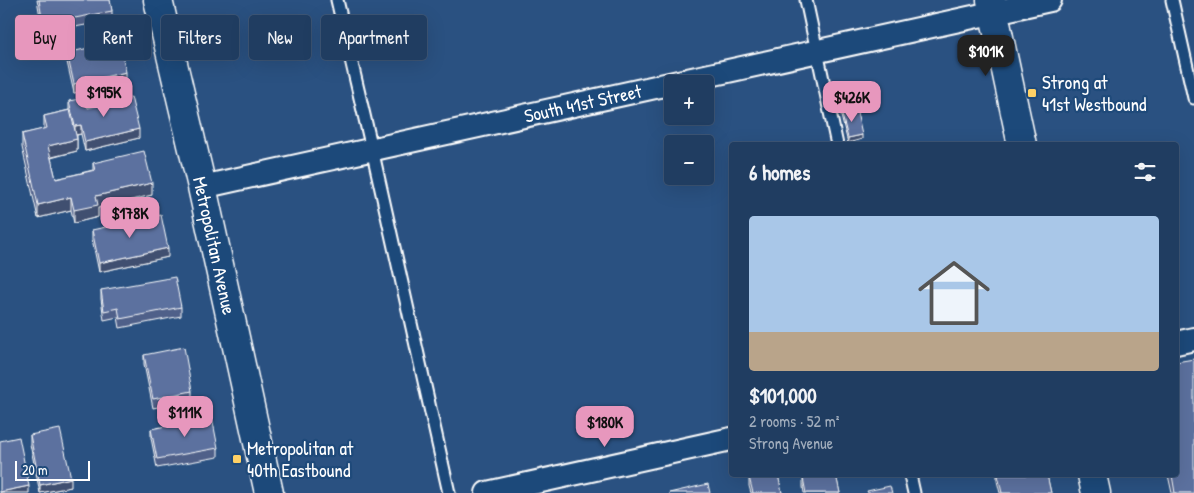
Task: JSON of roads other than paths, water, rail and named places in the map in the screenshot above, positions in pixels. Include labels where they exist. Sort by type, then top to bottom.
[{"type":"main road","name":"Metropolitan Avenue","points":[[158,0],[202,187],[269,493]]},
{"type":"main road","points":[[993,6],[1021,142]]},
{"type":"main road","points":[[1092,477],[1096,493]]},
{"type":"street","name":"South 41st Street","points":[[202,187],[817,51],[993,6],[1050,0]]},
{"type":"street","points":[[1179,342],[1194,339]]},
{"type":"street","points":[[487,493],[729,439]]},
{"type":"lane","points":[[337,0],[449,493]]},
{"type":"lane","points":[[806,0],[836,142]]},
{"type":"lane","points":[[1172,0],[1194,98]]},
{"type":"lane","points":[[910,477],[914,493]]},
{"type":"place","name":"Strong at 41st Westbound","points":[[1032,93]]},
{"type":"place","name":"Metropolitan at 40th Eastbound","points":[[237,459]]}]
